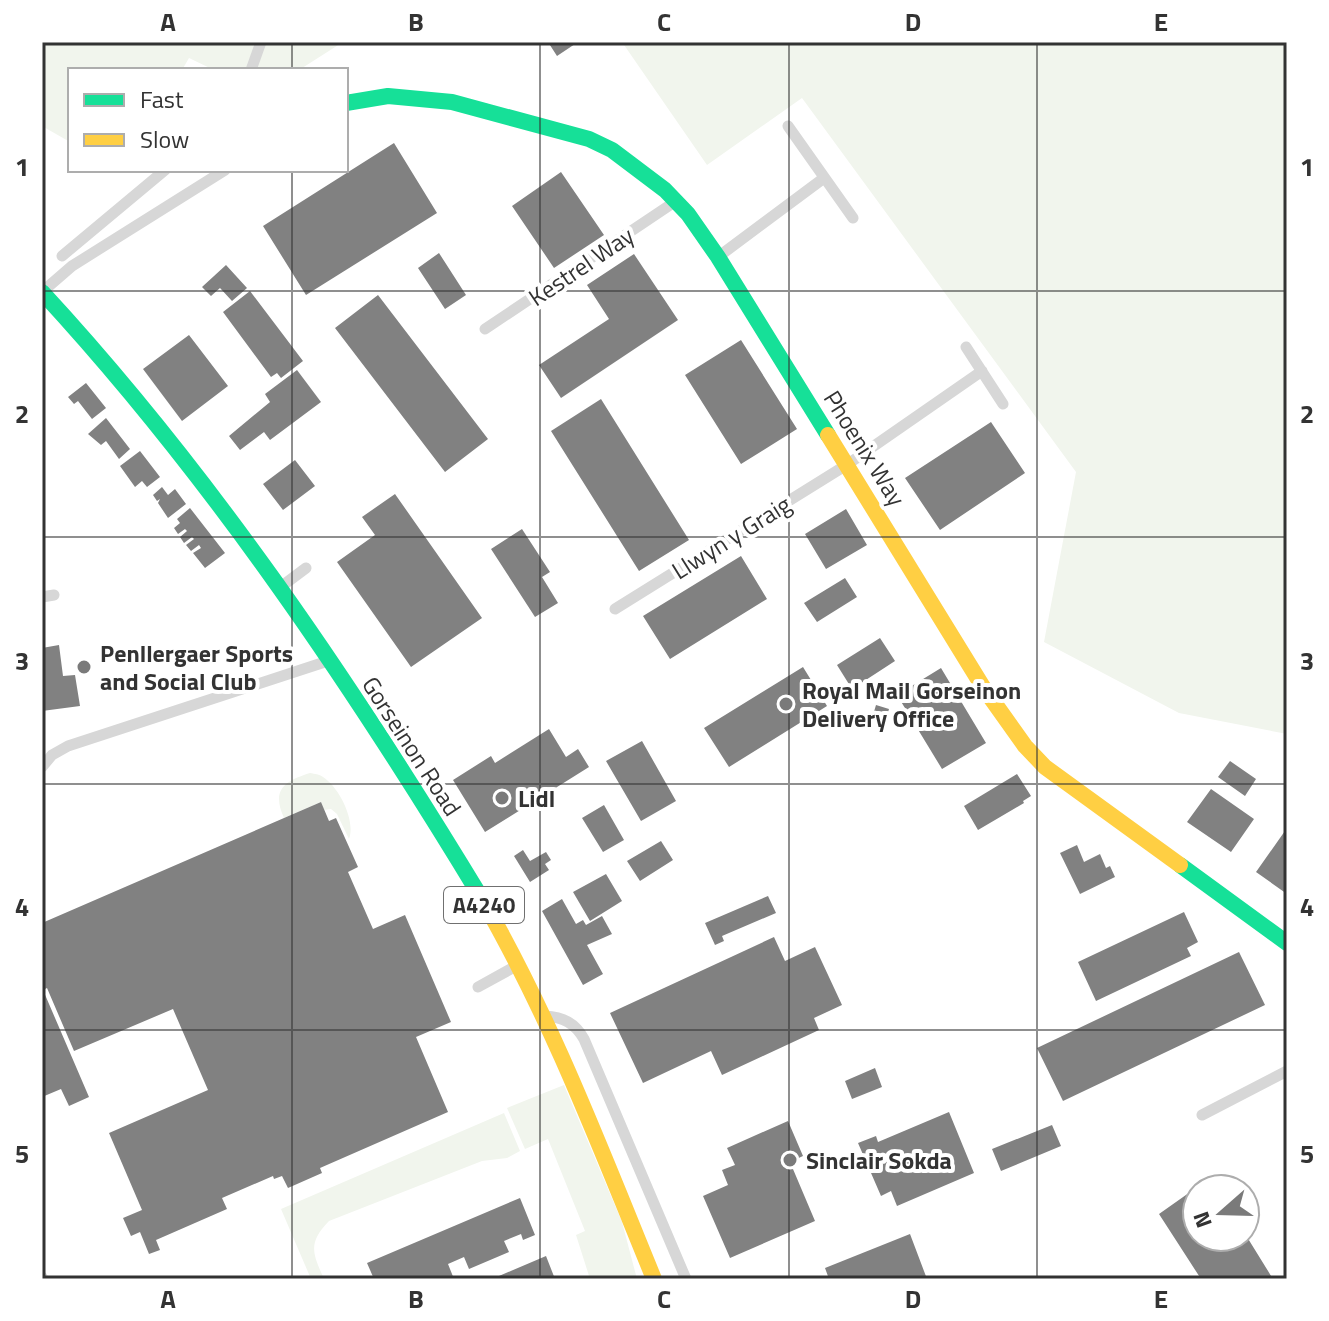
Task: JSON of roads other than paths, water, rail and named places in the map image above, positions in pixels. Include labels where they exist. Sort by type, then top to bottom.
[{"type":"street","points":[[252,68],[261,42]]},
{"type":"street","name":"Phoenix Way","points":[[348,103],[407,96],[452,102],[557,129],[612,150],[652,178],[697,225],[718,257],[1002,718],[1035,757],[1287,943]]},
{"type":"street","points":[[788,126],[853,218]]},
{"type":"street","points":[[62,256],[163,172]]},
{"type":"street","points":[[42,292],[72,266],[222,172]]},
{"type":"street","points":[[718,257],[824,178]]},
{"type":"street","name":"Kestrel Way","points":[[485,329],[676,201]]},
{"type":"street","name":"Gorseinon Road","points":[[42,292],[114,372],[202,483],[328,661],[452,852],[545,1016],[654,1279]]},
{"type":"street","points":[[966,347],[1003,404]]},
{"type":"street","name":"Llwyn y Graig","points":[[615,609],[848,464],[982,371]]},
{"type":"street","points":[[278,589],[306,568]]},
{"type":"street","points":[[42,767],[52,755],[68,746],[328,661]]},
{"type":"street","points":[[478,987],[518,965]]},
{"type":"street","points":[[545,1016],[572,1023],[584,1039],[686,1279]]},
{"type":"street","points":[[1202,1115],[1287,1071]]},
{"type":"place","name":"Penllergaer Sports and Social Club","points":[[84,667]]},
{"type":"place","name":"Royal Mail Gorseinon Delivery Office","points":[[786,704]]},
{"type":"place","name":"Lidl","points":[[502,798]]},
{"type":"place","name":"Sinclair Sokda","points":[[790,1160]]}]
